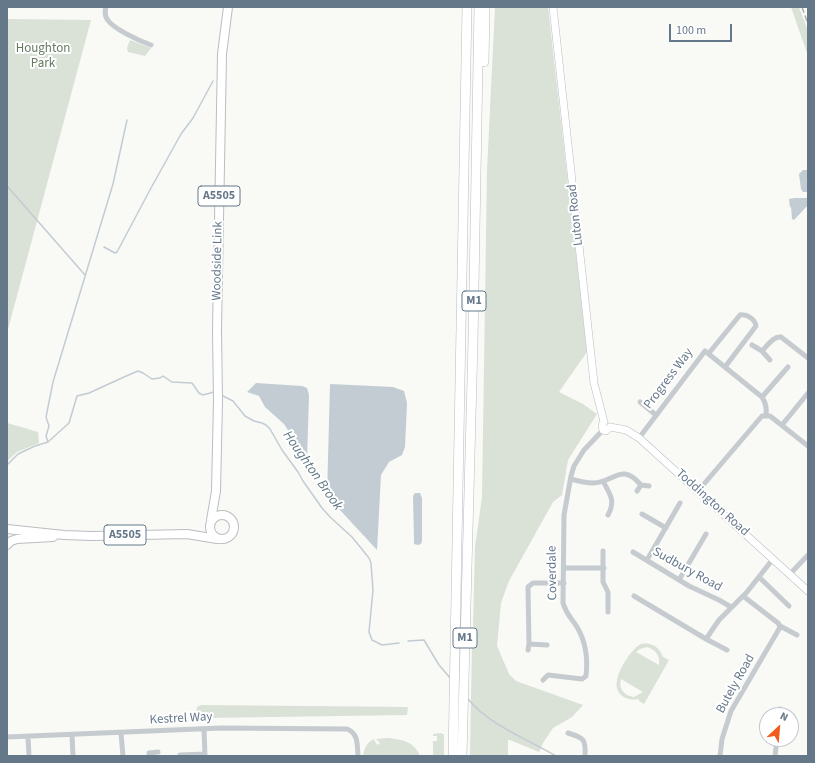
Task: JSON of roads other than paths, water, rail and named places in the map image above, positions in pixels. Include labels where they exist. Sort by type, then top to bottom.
[{"type":"highway","points":[[462,7],[461,86],[464,165]]},
{"type":"highway","name":"M1","points":[[462,756],[458,735],[458,721],[454,693],[467,7]]},
{"type":"highway","name":"M1","points":[[458,721],[463,703],[464,682],[473,341],[478,7]]},
{"type":"highway","points":[[473,341],[478,288],[485,7]]},
{"type":"highway","name":"M1","points":[[453,756],[458,735]]},
{"type":"main road","name":"Woodside Link","points":[[211,521],[216,491],[218,401],[217,330],[222,54],[228,7]]},
{"type":"main road","name":"Luton Road","points":[[553,7],[594,383],[606,426]]},
{"type":"main road","name":"Toddington Road","points":[[606,426],[626,430],[639,438],[808,591]]},
{"type":"main road","name":"Woodside Link","points":[[216,491],[220,509],[226,516]]},
{"type":"main road","name":"A5505","points":[[7,545],[11,541],[17,539],[64,536],[187,534],[224,540],[233,533],[234,526],[233,522],[226,516],[219,515],[203,528],[187,534]]},
{"type":"main road","name":"A5505","points":[[211,521],[210,532],[216,539]]},
{"type":"main road","name":"A5505","points":[[7,529],[64,536]]},
{"type":"main road","points":[[7,533],[7,545]]},
{"type":"street","points":[[106,7],[106,17],[111,24],[151,45]]},
{"type":"street","points":[[709,354],[740,315],[745,315],[756,322],[756,326],[725,367]]},
{"type":"street","points":[[762,351],[777,336],[781,337],[808,358]]},
{"type":"street","points":[[752,345],[762,351],[770,360]]},
{"type":"street","name":"Progress Way","points":[[639,438],[705,351],[762,398]]},
{"type":"street","points":[[766,415],[766,406],[762,398],[788,366]]},
{"type":"street","points":[[782,425],[808,393]]},
{"type":"street","points":[[640,402],[656,415]]},
{"type":"street","points":[[698,491],[760,418],[766,415],[770,416],[808,446]]},
{"type":"street","name":"Coverdale","points":[[543,680],[548,675],[582,679],[586,676],[587,669],[584,642],[577,627],[567,613],[563,603],[564,515],[574,466],[584,450],[606,426]]},
{"type":"street","points":[[571,479],[592,483],[603,481],[617,475],[627,474],[641,485],[649,486]]},
{"type":"street","points":[[603,481],[612,502],[612,507],[608,515]]},
{"type":"street","points":[[637,492],[641,485]]},
{"type":"street","points":[[647,560],[680,503]]},
{"type":"street","points":[[642,514],[666,528]]},
{"type":"street","points":[[679,580],[706,534]]},
{"type":"street","points":[[603,551],[603,582],[606,585],[609,599],[608,612]]},
{"type":"street","name":"Sudbury Road","points":[[633,552],[679,580],[719,600],[731,608]]},
{"type":"street","points":[[790,574],[808,555]]},
{"type":"street","points":[[706,639],[719,620],[743,596],[774,559]]},
{"type":"street","points":[[564,568],[604,568]]},
{"type":"street","points":[[759,577],[789,606]]},
{"type":"street","points":[[528,650],[529,585],[533,583],[564,583]]},
{"type":"street","points":[[634,596],[706,639],[728,650]]},
{"type":"street","points":[[743,596],[780,626],[797,635]]},
{"type":"street","name":"Butely Road","points":[[720,756],[722,739],[731,711],[780,629],[780,626]]},
{"type":"street","points":[[529,644],[547,645]]},
{"type":"street","points":[[180,755],[205,755],[204,729]]},
{"type":"street","name":"Kestrel Way","points":[[7,737],[204,729],[347,729],[354,733],[357,739],[358,756]]},
{"type":"street","points":[[122,733],[123,756]]},
{"type":"street","points":[[568,733],[581,738],[586,743],[586,756]]},
{"type":"street","points":[[72,735],[73,756]]},
{"type":"street","points":[[28,737],[29,756]]},
{"type":"street","points":[[149,756],[149,753],[158,752]]},
{"type":"waterway","points":[[104,247],[115,253],[117,252],[181,134],[193,118],[213,81]]},
{"type":"waterway","points":[[48,442],[46,436],[49,426],[46,417],[53,382],[113,184],[127,120]]},
{"type":"waterway","points":[[7,186],[85,275]]},
{"type":"waterway","name":"Houghton Brook","points":[[7,465],[18,454],[48,442],[69,423],[77,396],[89,393],[138,371],[152,379],[163,376],[172,382],[192,383],[199,393],[203,395],[214,392]]},
{"type":"waterway","name":"Houghton Brook","points":[[221,395],[233,401],[245,416],[266,425],[270,429],[282,450],[322,508],[352,537],[369,558],[371,563],[373,590],[369,632],[372,640],[382,645],[399,643]]},
{"type":"waterway","name":"Houghton Brook","points":[[408,641],[424,640],[439,665],[451,679]]},
{"type":"waterway","name":"Houghton Brook","points":[[468,699],[497,724],[556,756]]},
{"type":"railway","points":[[802,7],[808,24]]},
{"type":"park label","name":"Houghton Park","points":[[43,56]]}]
